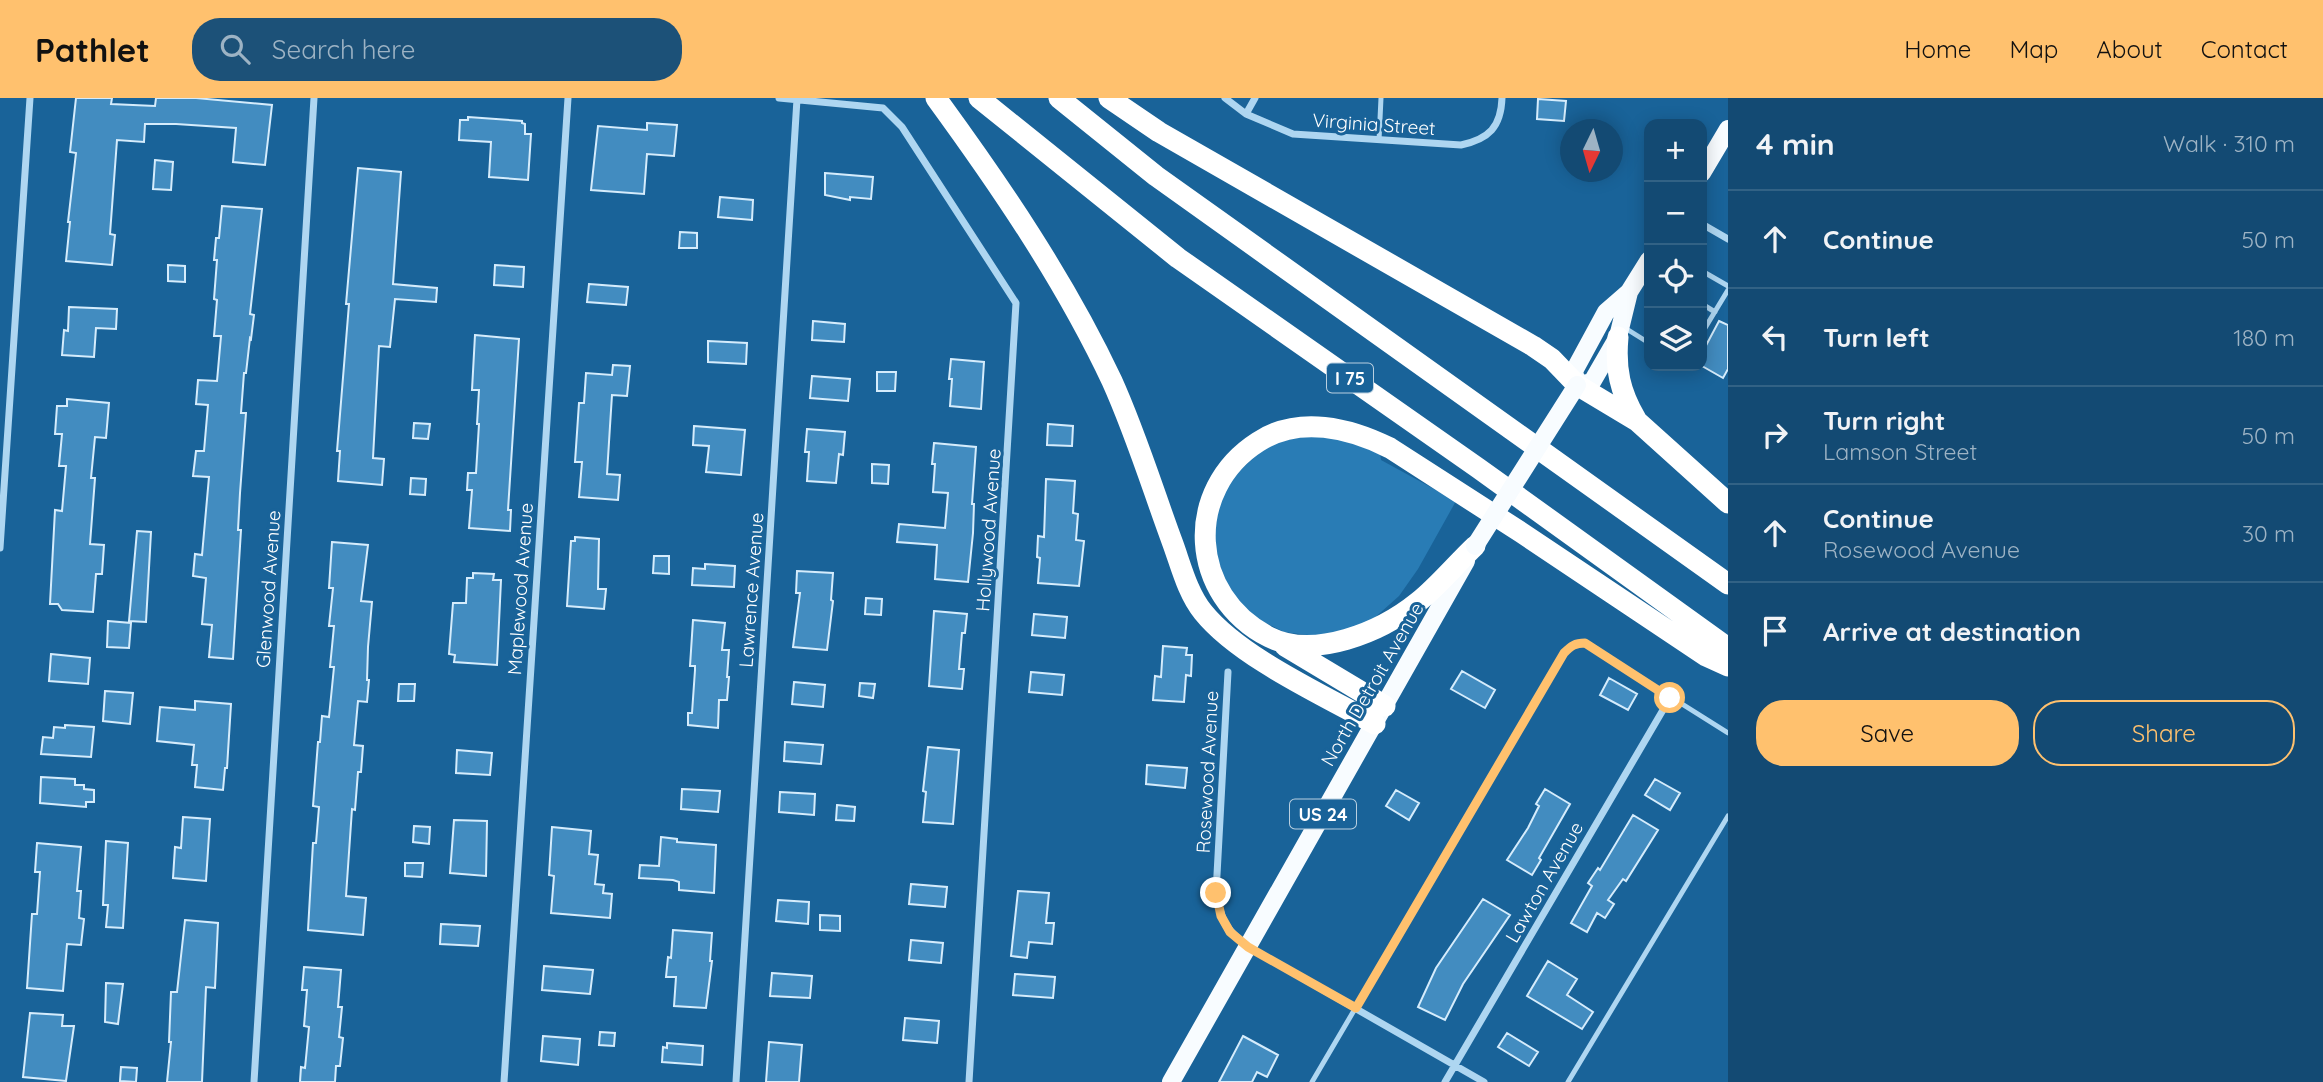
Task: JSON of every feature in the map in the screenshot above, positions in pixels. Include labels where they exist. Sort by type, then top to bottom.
[{"type":"highway","points":[[936,98],[982,160],[1088,333],[1131,426],[1187,581],[1201,610],[1224,635],[1284,673],[1380,715]]},
{"type":"highway","name":"I 75","points":[[979,98],[1178,258],[1467,460],[1728,648]]},
{"type":"highway","name":"I 75","points":[[1059,98],[1156,176],[1728,584]]},
{"type":"highway","points":[[1109,98],[1159,132],[1533,346],[1552,359],[1577,385],[1637,421],[1728,503]]},
{"type":"highway","points":[[1619,331],[1616,356],[1619,380],[1637,421]]},
{"type":"highway","points":[[1380,715],[1247,622],[1225,601],[1210,571],[1205,543],[1205,515],[1216,485],[1228,466],[1242,452],[1266,436],[1291,428],[1320,427],[1347,431],[1368,438],[1390,449],[1522,533],[1706,656],[1728,666]]},
{"type":"highway","points":[[1270,638],[1303,646],[1329,645],[1353,638],[1417,603],[1475,546]]},
{"type":"main road","points":[[1707,165],[1728,129]]},
{"type":"main road","name":"North Detroit Avenue","points":[[1171,1082],[1475,546],[1577,385],[1574,371],[1606,312],[1629,292],[1644,268]]},
{"type":"main road","name":"North Detroit Avenue","points":[[1577,385],[1592,382],[1619,331],[1629,292]]},
{"type":"street","points":[[0,548],[30,98]]},
{"type":"street","name":"Glenwood Avenue","points":[[254,1082],[314,98]]},
{"type":"street","name":"Maplewood Avenue","points":[[504,1082],[568,98]]},
{"type":"street","points":[[779,98],[797,99]]},
{"type":"street","name":"Virginia Street","points":[[1226,98],[1246,114],[1293,134],[1461,145],[1478,142],[1487,136],[1498,121],[1502,98]]},
{"type":"street","points":[[1246,114],[1255,98]]},
{"type":"street","name":"Lawrence Avenue","points":[[736,1082],[797,99]]},
{"type":"street","name":"Hollywood Avenue","points":[[797,99],[883,108],[902,127],[1016,303],[969,1082]]},
{"type":"street","points":[[1707,227],[1728,239]]},
{"type":"street","name":"Rosewood Avenue","points":[[1228,672],[1216,893],[1221,916],[1230,932],[1248,947],[1485,1082]]},
{"type":"street","name":"Lawton Avenue","points":[[1445,1082],[1670,698]]},
{"type":"lane","points":[[1379,140],[1381,98]]},
{"type":"lane","points":[[1707,274],[1728,288],[1707,325]]},
{"type":"lane","points":[[1707,307],[1715,312]]},
{"type":"lane","points":[[1619,331],[1644,340]]},
{"type":"lane","points":[[1312,1082],[1570,646],[1585,643],[1728,733]]},
{"type":"lane","points":[[1568,1082],[1728,816]]},
{"type":"shaded area","points":[[1321,433],[1380,453],[1381,460],[1456,501],[1418,569],[1399,596],[1371,621],[1340,632],[1315,636],[1284,632],[1256,618],[1232,596],[1213,547],[1213,521],[1224,485],[1269,444]]},
{"type":"building","points":[[76,98],[112,98],[111,104],[155,106],[156,98],[196,98],[272,105],[265,165],[233,162],[236,128],[145,124],[144,142],[117,140],[110,234],[115,235],[112,265],[66,261],[76,153],[70,152]]},
{"type":"building","points":[[1538,99],[1566,101],[1564,119],[1537,119]]},
{"type":"building","points":[[468,117],[522,121],[525,124],[525,134],[531,134],[528,180],[489,177],[491,142],[459,140],[460,120],[468,120]]},
{"type":"building","points":[[647,123],[677,125],[674,156],[647,154],[644,194],[591,190],[598,126],[647,130]]},
{"type":"building","points":[[155,160],[173,162],[171,190],[153,189]]},
{"type":"building","points":[[358,168],[401,172],[393,284],[437,288],[436,302],[395,299],[390,347],[379,346],[373,458],[384,459],[382,485],[338,481],[340,451],[337,451],[349,304],[346,304]]},
{"type":"building","points":[[825,173],[873,177],[871,199],[850,197],[850,200],[825,195]]},
{"type":"building","points":[[720,197],[753,200],[752,220],[718,217]]},
{"type":"building","points":[[222,206],[262,209],[250,314],[254,315],[244,373],[241,413],[246,413],[233,659],[209,657],[212,625],[202,624],[206,578],[193,576],[195,554],[202,555],[209,477],[193,476],[196,451],[204,451],[208,405],[196,404],[198,380],[217,381],[221,336],[214,336],[217,260],[214,260]]},
{"type":"building","points":[[680,232],[697,233],[697,248],[679,248]]},
{"type":"building","points":[[168,265],[185,266],[185,282],[168,281]]},
{"type":"building","points":[[495,265],[524,267],[523,287],[494,285]]},
{"type":"building","points":[[589,284],[628,287],[626,305],[587,302]]},
{"type":"building","points":[[69,307],[117,309],[116,329],[96,328],[94,357],[62,355],[64,330],[68,331]]},
{"type":"building","points":[[813,321],[845,324],[844,342],[812,340]]},
{"type":"building","points":[[1719,321],[1728,325],[1728,369],[1723,378],[1707,369],[1707,344]]},
{"type":"building","points":[[475,335],[519,339],[508,510],[511,510],[510,531],[469,528],[472,490],[467,490],[468,473],[476,473],[479,424],[479,390],[472,390]]},
{"type":"building","points":[[708,341],[747,343],[746,364],[708,362]]},
{"type":"building","points":[[951,359],[984,362],[981,409],[950,406]]},
{"type":"building","points":[[613,365],[630,366],[627,396],[612,395],[607,474],[620,475],[618,500],[579,497],[582,462],[575,462],[579,403],[584,403],[586,373],[612,375]]},
{"type":"building","points":[[877,372],[896,372],[895,391],[877,391]]},
{"type":"building","points":[[812,376],[850,379],[848,401],[810,398]]},
{"type":"building","points":[[67,399],[109,403],[106,438],[95,437],[91,478],[95,478],[90,544],[104,545],[102,574],[96,574],[93,612],[62,610],[58,604],[50,604],[55,510],[62,511],[66,466],[59,466],[62,434],[55,434],[57,406],[67,406]]},
{"type":"building","points":[[414,423],[430,424],[428,439],[413,438]]},
{"type":"building","points":[[1048,424],[1073,426],[1072,446],[1047,445]]},
{"type":"building","points":[[694,426],[745,430],[741,475],[706,472],[709,446],[693,445]]},
{"type":"building","points":[[807,429],[845,432],[836,483],[807,481]]},
{"type":"building","points":[[934,443],[976,447],[968,582],[935,579],[937,545],[897,542],[899,524],[945,528],[948,493],[933,492]]},
{"type":"building","points":[[872,464],[889,465],[888,484],[872,483]]},
{"type":"building","points":[[411,478],[426,479],[425,495],[410,494]]},
{"type":"building","points":[[1046,479],[1075,481],[1073,513],[1078,514],[1076,540],[1084,541],[1079,586],[1038,583],[1038,536],[1044,537]]},
{"type":"building","points":[[137,531],[151,532],[146,622],[129,621]]},
{"type":"building","points":[[575,537],[599,539],[598,589],[606,589],[604,609],[567,606],[571,541],[575,541]]},
{"type":"building","points":[[332,542],[368,545],[361,601],[372,602],[368,647],[369,680],[367,702],[358,701],[354,745],[363,746],[355,810],[352,809],[346,896],[366,898],[363,935],[308,930],[313,843],[316,843],[319,807],[313,806],[318,742],[322,716],[329,717],[334,667],[330,667],[334,626],[329,626],[333,588],[329,588]]},
{"type":"building","points":[[654,556],[669,556],[669,574],[653,573]]},
{"type":"building","points":[[705,564],[735,566],[734,587],[692,585],[693,568],[705,569]]},
{"type":"building","points":[[797,571],[833,573],[833,601],[827,650],[793,647],[800,593],[796,593]]},
{"type":"building","points":[[473,573],[494,574],[493,580],[501,580],[497,665],[454,662],[455,655],[449,654],[453,603],[466,603],[467,578],[473,578]]},
{"type":"building","points":[[866,598],[882,599],[881,615],[865,614]]},
{"type":"building","points":[[934,611],[967,614],[965,633],[962,633],[959,669],[964,669],[962,689],[929,686]]},
{"type":"building","points":[[1034,614],[1067,617],[1065,638],[1032,635]]},
{"type":"building","points":[[693,620],[725,623],[722,650],[729,650],[729,677],[727,700],[719,700],[718,728],[688,725],[688,713],[692,713],[695,670],[695,666],[690,666]]},
{"type":"building","points":[[108,621],[131,623],[129,648],[107,647]]},
{"type":"building","points":[[1163,646],[1187,648],[1186,655],[1192,655],[1191,676],[1186,675],[1184,702],[1153,700],[1155,676],[1161,677]]},
{"type":"building","points":[[51,654],[90,658],[88,684],[49,681]]},
{"type":"building","points":[[1462,671],[1495,690],[1485,708],[1451,689]]},
{"type":"building","points":[[1031,672],[1064,675],[1062,695],[1029,692]]},
{"type":"building","points":[[1609,678],[1637,694],[1628,710],[1600,695]]},
{"type":"building","points":[[794,682],[825,685],[823,707],[792,704]]},
{"type":"building","points":[[860,683],[875,684],[873,698],[859,696]]},
{"type":"building","points":[[399,684],[415,684],[414,701],[398,701]]},
{"type":"building","points":[[105,691],[133,693],[130,724],[103,721]]},
{"type":"building","points":[[195,701],[231,704],[223,790],[195,787],[197,765],[192,765],[194,745],[157,741],[160,707],[195,710]]},
{"type":"building","points":[[65,725],[94,727],[91,757],[41,754],[43,737],[53,738],[54,727],[65,728]]},
{"type":"building","points":[[785,742],[823,745],[821,764],[784,761]]},
{"type":"building","points":[[928,747],[959,750],[953,824],[923,822]]},
{"type":"building","points":[[457,750],[492,753],[490,775],[456,773]]},
{"type":"building","points":[[1147,765],[1187,768],[1185,788],[1146,784]]},
{"type":"building","points":[[41,777],[75,779],[75,785],[84,785],[84,789],[94,790],[94,802],[86,802],[86,807],[40,803]]},
{"type":"building","points":[[1655,779],[1680,793],[1670,810],[1645,795]]},
{"type":"building","points":[[682,789],[720,791],[718,812],[681,809]]},
{"type":"building","points":[[1545,789],[1570,804],[1532,875],[1507,860],[1528,828],[1539,806],[1536,804]]},
{"type":"building","points":[[1396,790],[1419,803],[1409,820],[1386,806]]},
{"type":"building","points":[[780,792],[815,794],[814,815],[779,812]]},
{"type":"building","points":[[837,805],[855,807],[854,821],[836,820]]},
{"type":"building","points":[[1633,815],[1658,830],[1626,881],[1623,879],[1608,900],[1614,904],[1605,918],[1597,913],[1587,932],[1571,923],[1592,886],[1588,883],[1598,868],[1600,870]]},
{"type":"building","points":[[183,817],[210,819],[206,881],[173,878],[175,847],[181,848]]},
{"type":"building","points":[[454,820],[487,821],[486,876],[450,873]]},
{"type":"building","points":[[414,826],[430,827],[429,844],[413,842]]},
{"type":"building","points":[[552,827],[591,831],[589,854],[598,855],[595,884],[604,885],[603,893],[612,894],[610,918],[551,913],[554,876],[549,875]]},
{"type":"building","points":[[661,837],[677,839],[677,842],[716,845],[714,893],[679,890],[679,882],[673,880],[639,878],[640,865],[659,866]]},
{"type":"building","points":[[106,841],[128,843],[123,928],[106,927],[108,905],[103,905]]},
{"type":"building","points":[[37,843],[81,847],[77,891],[81,891],[79,918],[84,919],[81,945],[67,944],[63,991],[27,988],[32,914],[37,914],[40,872],[35,872]]},
{"type":"building","points":[[405,863],[423,863],[422,877],[405,876]]},
{"type":"building","points":[[911,884],[947,887],[945,907],[909,904]]},
{"type":"building","points":[[1018,891],[1049,893],[1046,923],[1054,923],[1052,944],[1029,942],[1027,958],[1011,956]]},
{"type":"building","points":[[1483,899],[1510,915],[1463,984],[1445,1020],[1418,1007],[1436,968]]},
{"type":"building","points":[[778,900],[809,902],[808,924],[776,921]]},
{"type":"building","points":[[820,915],[840,916],[840,931],[820,930]]},
{"type":"building","points":[[185,920],[218,923],[215,988],[206,987],[202,1082],[167,1082],[171,1042],[171,992],[177,992]]},
{"type":"building","points":[[441,924],[480,926],[478,946],[440,944]]},
{"type":"building","points":[[673,930],[712,933],[712,961],[706,1008],[674,1006],[676,977],[666,977],[668,957],[671,958]]},
{"type":"building","points":[[911,940],[943,943],[941,963],[909,960]]},
{"type":"building","points":[[1548,961],[1577,979],[1567,995],[1593,1012],[1582,1029],[1527,996]]},
{"type":"building","points":[[544,966],[593,970],[590,994],[542,990]]},
{"type":"building","points":[[304,967],[341,970],[338,1007],[342,1007],[339,1037],[343,1038],[335,1082],[300,1082],[301,1067],[305,1068],[309,1027],[304,1026],[307,990],[302,990]]},
{"type":"building","points":[[772,973],[812,976],[810,998],[770,996]]},
{"type":"building","points":[[1015,974],[1055,977],[1053,998],[1013,995]]},
{"type":"building","points":[[106,983],[123,984],[118,1024],[105,1022]]},
{"type":"building","points":[[30,1013],[63,1015],[62,1026],[74,1026],[66,1081],[23,1077]]},
{"type":"building","points":[[905,1018],[939,1021],[937,1043],[903,1040]]},
{"type":"building","points":[[600,1032],[615,1033],[614,1046],[599,1045]]},
{"type":"building","points":[[1507,1033],[1538,1052],[1529,1066],[1498,1047]]},
{"type":"building","points":[[543,1036],[580,1039],[578,1065],[541,1061]]},
{"type":"building","points":[[1243,1036],[1278,1055],[1267,1077],[1257,1072],[1252,1082],[1219,1082]]},
{"type":"building","points":[[769,1042],[802,1045],[799,1082],[766,1082]]},
{"type":"building","points":[[667,1043],[703,1046],[702,1065],[662,1062],[663,1047],[667,1048]]},
{"type":"building","points":[[121,1067],[137,1068],[136,1082],[120,1081]]},
{"type":"route","points":[[1216,893],[1221,916],[1230,932],[1248,947],[1356,1008],[1570,646],[1585,643],[1670,698]]}]
